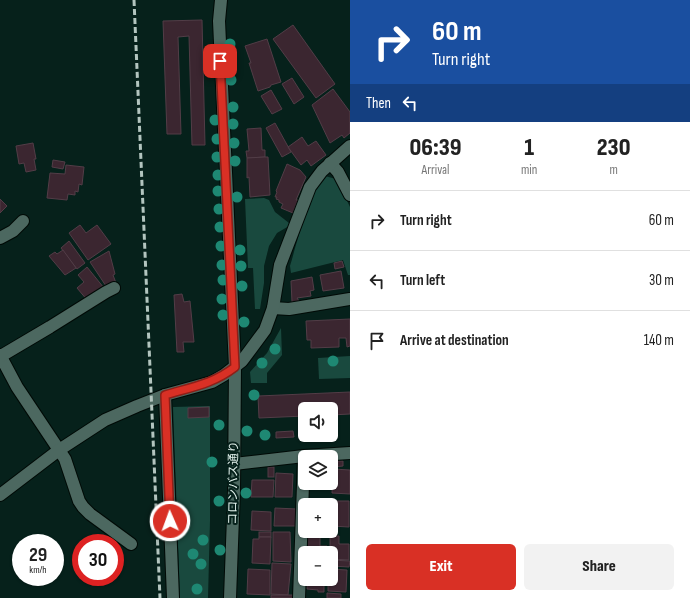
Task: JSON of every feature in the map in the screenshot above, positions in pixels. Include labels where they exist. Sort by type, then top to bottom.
[{"type":"street","name":"コロンバス通り","points":[[221,0],[219,26],[235,367],[230,598]]},
{"type":"street","points":[[0,494],[59,450],[105,420],[165,395],[212,382],[242,361],[265,330],[273,308],[280,266],[308,193],[316,178],[330,163],[350,146]]},
{"type":"street","points":[[330,163],[338,172],[350,195]]},
{"type":"street","points":[[0,238],[12,231],[23,221]]},
{"type":"street","points":[[114,288],[1,356],[17,387],[68,466],[79,501],[83,507],[90,514],[131,544]]},
{"type":"street","points":[[273,308],[289,309],[350,298]]},
{"type":"street","points":[[165,395],[173,598]]},
{"type":"street","points":[[338,455],[350,454]]},
{"type":"street","points":[[234,464],[298,457]]},
{"type":"street","points":[[299,598],[303,490]]},
{"type":"green space","points":[[325,176],[336,179],[350,207],[350,275],[348,275],[343,260],[291,273],[290,266],[304,218],[319,184]]},
{"type":"green space","points":[[264,198],[269,200],[275,212],[289,223],[289,226],[277,233],[269,246],[264,266],[264,283],[260,309],[255,309],[253,268],[248,268],[245,199]]},
{"type":"green space","points":[[281,328],[282,355],[267,373],[267,383],[251,383],[250,372],[267,353]]},
{"type":"green space","points":[[350,356],[350,378],[319,379],[318,358]]},
{"type":"green space","points":[[210,406],[208,598],[180,598],[173,407]]},
{"type":"building","points":[[202,20],[205,145],[192,145],[189,36],[178,37],[181,134],[167,134],[163,21]]},
{"type":"building","points":[[293,25],[335,84],[316,98],[273,39]]},
{"type":"building","points":[[267,39],[281,82],[258,91],[245,46]]},
{"type":"building","points":[[292,78],[304,97],[294,104],[282,84]]},
{"type":"building","points":[[333,89],[350,112],[350,133],[344,138],[342,135],[330,143],[312,105]]},
{"type":"building","points":[[271,90],[282,109],[272,114],[261,96]]},
{"type":"building","points":[[275,123],[291,152],[282,157],[266,128]]},
{"type":"building","points":[[261,128],[262,150],[265,150],[265,157],[247,158],[246,151],[249,151],[247,129]]},
{"type":"building","points":[[302,137],[308,146],[316,141],[326,155],[311,166],[307,160],[301,165],[288,147]]},
{"type":"building","points":[[33,143],[36,159],[34,159],[36,170],[26,172],[24,163],[19,164],[16,146]]},
{"type":"building","points":[[268,157],[270,195],[250,197],[249,177],[247,178],[247,158]]},
{"type":"building","points":[[53,160],[65,162],[63,169],[52,167]]},
{"type":"building","points":[[287,164],[300,170],[306,177],[296,200],[298,200],[293,213],[281,208],[283,204],[276,199],[277,197],[275,197]]},
{"type":"building","points":[[66,165],[84,167],[82,185],[79,184],[78,192],[75,191],[75,195],[68,194],[67,200],[47,198],[50,173],[65,174]]},
{"type":"building","points":[[0,199],[7,206],[0,213]]},
{"type":"building","points":[[80,225],[86,233],[97,225],[111,244],[88,260],[69,233]]},
{"type":"building","points":[[69,241],[85,263],[77,269],[61,248]]},
{"type":"building","points":[[63,250],[76,268],[65,275],[49,256],[55,252],[57,254]]},
{"type":"building","points":[[109,251],[115,274],[113,275],[116,283],[106,286],[90,262]]},
{"type":"building","points":[[342,261],[344,267],[335,269],[334,263]]},
{"type":"building","points":[[87,267],[104,288],[88,301],[77,288],[84,282],[78,275]]},
{"type":"building","points":[[341,271],[344,288],[323,291],[320,275]]},
{"type":"building","points":[[312,277],[314,290],[310,291],[311,296],[297,298],[299,301],[292,302],[291,281]]},
{"type":"building","points":[[182,294],[184,302],[190,301],[194,342],[183,342],[184,352],[177,352],[174,295]]},
{"type":"building","points":[[350,319],[350,346],[347,347],[346,338],[339,338],[339,347],[311,348],[311,340],[307,340],[306,321]]},
{"type":"building","points":[[350,392],[350,414],[338,415],[338,402],[298,402],[298,416],[259,418],[258,396]]},
{"type":"building","points":[[209,407],[209,417],[188,418],[188,408]]},
{"type":"building","points":[[293,431],[294,437],[276,438],[276,432]]},
{"type":"building","points":[[338,461],[343,461],[343,466],[338,466]]},
{"type":"building","points":[[268,467],[274,467],[274,477],[268,477]]},
{"type":"building","points":[[338,469],[350,470],[350,494],[332,493],[332,490],[338,490]]},
{"type":"building","points":[[276,473],[293,474],[292,497],[275,497]]},
{"type":"building","points":[[252,480],[274,480],[273,497],[251,497]]},
{"type":"building","points":[[338,501],[349,501],[349,527],[338,526]]},
{"type":"building","points":[[275,508],[297,509],[296,526],[274,526]]},
{"type":"building","points":[[252,511],[271,512],[271,531],[251,530]]},
{"type":"building","points":[[259,532],[271,532],[271,537],[259,537]]},
{"type":"building","points":[[273,532],[290,532],[291,562],[273,561]]},
{"type":"building","points":[[339,536],[339,544],[349,544],[349,560],[338,559],[338,546],[330,546],[330,538],[338,538]]},
{"type":"building","points":[[259,537],[271,537],[270,564],[252,563],[253,539],[259,539]]},
{"type":"building","points":[[306,538],[320,538],[320,546],[306,546]]},
{"type":"building","points":[[338,560],[350,561],[349,567],[338,566]]},
{"type":"building","points":[[272,563],[291,564],[288,595],[271,594]]},
{"type":"building","points":[[248,569],[270,570],[270,595],[247,594]]},
{"type":"building","points":[[338,569],[347,570],[346,592],[328,591],[328,586],[338,586]]},
{"type":"building","points":[[307,586],[324,586],[324,592],[318,592],[318,590],[307,589]]},
{"type":"building","points":[[327,593],[341,594],[341,598],[327,598]]},
{"type":"building","points":[[271,595],[294,595],[294,598],[271,598]]},
{"type":"railway","points":[[134,0],[160,598]]},
{"type":"route","points":[[170,521],[165,395],[212,382],[235,367],[220,61]]}]
